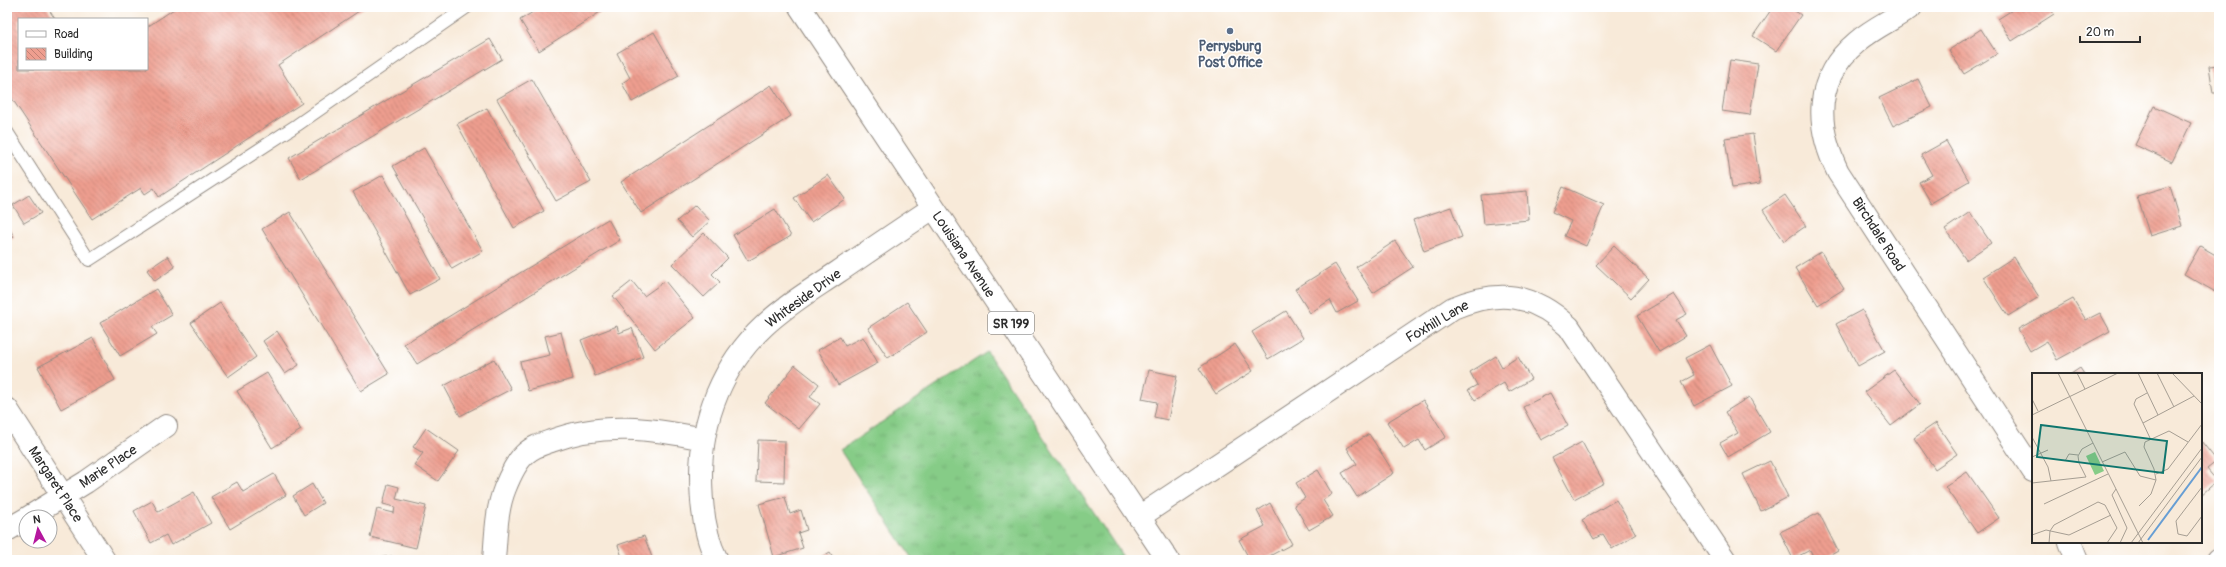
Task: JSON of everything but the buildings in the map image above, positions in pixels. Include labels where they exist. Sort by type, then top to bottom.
[{"type":"street","name":"Louisiana Avenue","points":[[800,7],[1168,560]]},
{"type":"street","name":"Birchdale Road","points":[[1911,7],[1857,42],[1834,68],[1827,82],[1822,104],[1825,139],[1838,172],[2032,469]]},
{"type":"street","name":"Whiteside Drive","points":[[717,560],[706,529],[701,490],[701,459],[703,439],[714,399],[728,371],[764,326],[788,306],[933,208]]},
{"type":"street","name":"Foxhill Lane","points":[[1139,516],[1454,308],[1474,299],[1492,296],[1512,296],[1544,307],[1570,327],[1725,560]]},
{"type":"street","name":"Margaret Place","points":[[7,409],[104,560]]},
{"type":"street","name":"Marie Place","points":[[43,509],[63,497],[166,426]]},
{"type":"street","points":[[494,560],[500,501],[505,487],[520,460],[534,448],[570,434],[619,428],[668,432],[703,439]]},
{"type":"street","points":[[7,530],[18,524]]},
{"type":"street","points":[[2070,543],[2077,560]]},
{"type":"lane","points":[[7,132],[89,260],[297,125],[467,7]]},
{"type":"green space","points":[[987,352],[1125,560],[913,560],[840,450]]},
{"type":"place","name":"Perrysburg Post Office","points":[[1230,31]]}]
